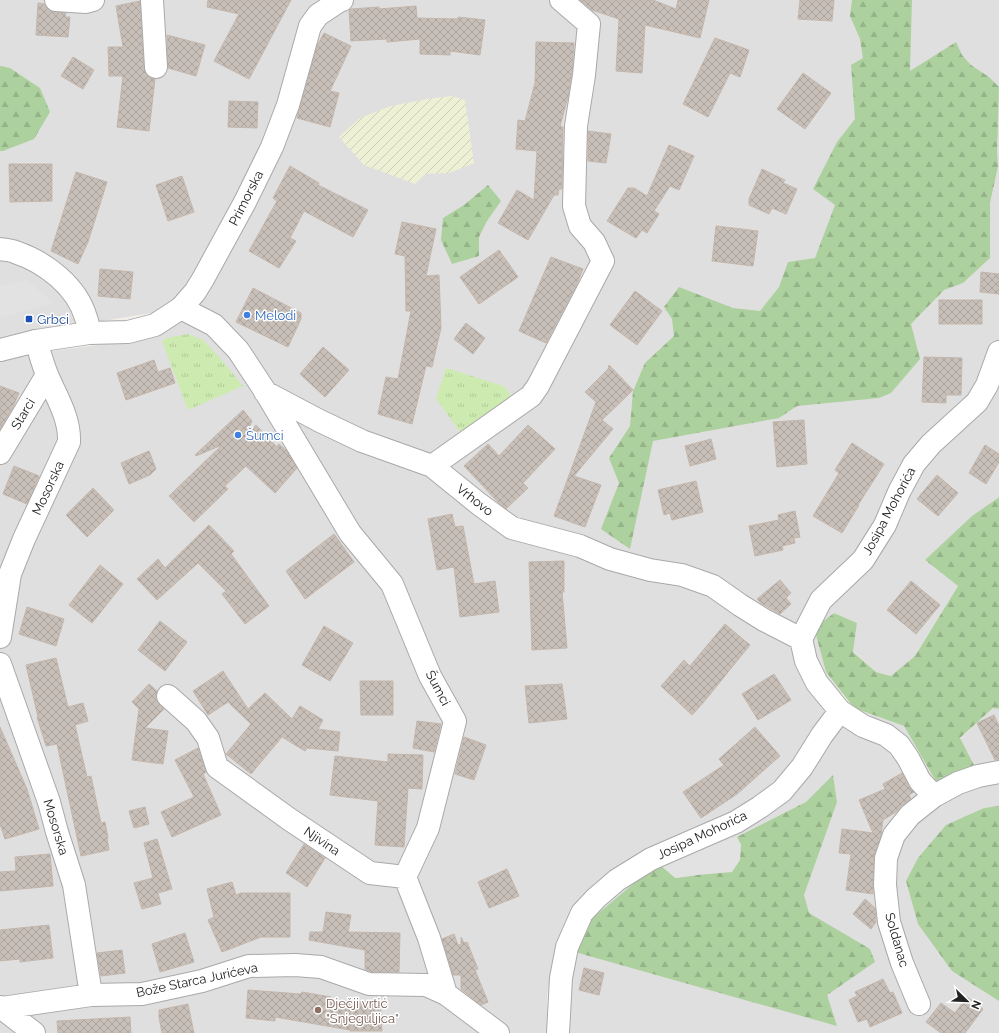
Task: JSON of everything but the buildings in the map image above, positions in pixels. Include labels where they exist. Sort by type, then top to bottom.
[{"type":"street","points":[[56,0],[86,2],[93,0]]},
{"type":"street","points":[[152,0],[156,67]]},
{"type":"street","name":"Primorska","points":[[0,350],[36,341],[89,333],[128,332],[155,324],[180,308],[195,292],[203,279],[245,202],[272,147],[288,105],[310,26],[318,15],[342,0]]},
{"type":"street","points":[[432,466],[531,396],[538,386],[603,262],[594,242],[580,226],[574,206],[576,126],[584,74],[589,24],[561,0]]},
{"type":"street","points":[[0,249],[15,251],[42,264],[60,278],[77,298],[86,317],[89,333]]},
{"type":"street","name":"Vrhovo","points":[[180,308],[214,325],[238,350],[265,391],[320,421],[362,440],[432,466],[479,504],[512,528],[580,546],[610,559],[650,570],[682,575],[712,586],[764,620],[801,639]]},
{"type":"street","name":"Mosorska","points":[[0,637],[10,574],[24,539],[69,442],[69,432],[62,405],[47,375],[36,341]]},
{"type":"street","name":"Josipa Mohorića","points":[[801,639],[821,600],[863,560],[885,525],[899,492],[914,464],[931,444],[977,402],[987,385],[999,352]]},
{"type":"street","name":"Starci","points":[[0,453],[47,375]]},
{"type":"street","name":"Šumci","points":[[265,391],[350,533],[392,584],[430,676],[455,721],[428,828],[405,877]]},
{"type":"street","points":[[801,639],[806,661],[817,683],[840,711],[863,726],[886,735],[899,745],[908,758],[920,781],[934,796]]},
{"type":"street","name":"Mosorska","points":[[0,664],[49,802],[74,885],[92,995]]},
{"type":"street","name":"Njivina","points":[[168,696],[196,721],[208,738],[217,767],[289,819],[370,873],[405,877]]},
{"type":"street","name":"Josipa Mohorića","points":[[558,1033],[560,978],[566,947],[582,913],[596,898],[617,880],[651,859],[736,822],[782,791],[802,767],[840,711]]},
{"type":"street","name":"Soldanac","points":[[919,1004],[902,963],[889,922],[885,885],[886,858],[894,835],[910,815],[934,796],[978,776],[999,772]]},
{"type":"street","points":[[405,877],[430,938],[446,994]]},
{"type":"street","name":"Bože Starca Jurićeva","points":[[1,1008],[92,995],[142,994],[202,981],[249,966],[321,967],[369,984],[426,985],[446,994],[498,1033]]},
{"type":"street","points":[[1,1008],[34,1033]]},
{"type":"shaded area","points":[[0,0],[999,0],[999,496],[925,560],[958,586],[915,656],[891,676],[876,672],[853,651],[857,623],[834,613],[814,628],[826,672],[842,693],[800,755],[753,804],[583,900],[556,942],[547,995],[547,1033],[0,1033],[0,358],[151,338],[184,317],[163,311],[0,338]]},
{"type":"shaded area","points":[[26,280],[53,303],[0,318],[0,286]]},
{"type":"shaded area","points":[[994,707],[999,709],[999,1033],[569,1033],[572,946],[589,913],[656,861],[757,817],[854,708],[904,726],[938,785],[960,739]]},
{"type":"shaded area","points":[[737,837],[741,845],[740,860],[732,872],[675,878],[658,863]]},
{"type":"green space","points":[[852,0],[912,0],[910,71],[956,42],[962,55],[971,65],[989,77],[999,87],[998,166],[990,203],[990,258],[963,283],[944,290],[911,324],[920,359],[891,393],[879,398],[797,406],[779,418],[653,441],[630,549],[601,529],[619,483],[609,458],[630,426],[633,391],[645,363],[674,336],[672,319],[664,307],[679,287],[733,308],[760,311],[779,287],[788,262],[815,258],[835,205],[813,189],[837,142],[855,119],[851,65],[863,58],[860,39],[850,16]]},
{"type":"green space","points":[[0,66],[10,68],[40,88],[50,112],[34,139],[3,151],[0,151]]},
{"type":"green space","points":[[452,96],[465,100],[474,163],[449,173],[425,174],[415,184],[364,165],[339,137],[360,118],[391,106]]},
{"type":"green space","points":[[488,185],[501,201],[487,221],[479,237],[479,256],[452,264],[441,240],[443,218],[464,205]]},
{"type":"green space","points":[[188,334],[203,340],[243,386],[188,410],[162,341],[167,338]]},
{"type":"green space","points":[[446,368],[504,386],[514,400],[464,437],[436,399]]},
{"type":"green space","points":[[999,496],[999,709],[993,708],[960,738],[975,767],[938,785],[904,726],[854,708],[826,672],[814,628],[834,613],[857,623],[853,652],[876,672],[891,676],[915,656],[958,586],[925,560],[972,516]]},
{"type":"green space","points":[[833,775],[837,802],[804,895],[809,913],[870,949],[875,962],[827,995],[837,1026],[575,952],[589,921],[658,863],[676,878],[697,875],[741,845],[737,837],[806,802]]},
{"type":"green space","points":[[999,806],[999,1001],[952,971],[918,924],[906,881],[918,858],[946,825],[984,808]]},
{"type":"place","name":"Melodi","points":[[247,315]]},
{"type":"place","name":"Grbci","points":[[29,319]]},
{"type":"place","name":"Šumci","points":[[238,435]]},
{"type":"place","name":"Dječji vrtić \"Snjeguljica\"","points":[[318,1010]]}]
